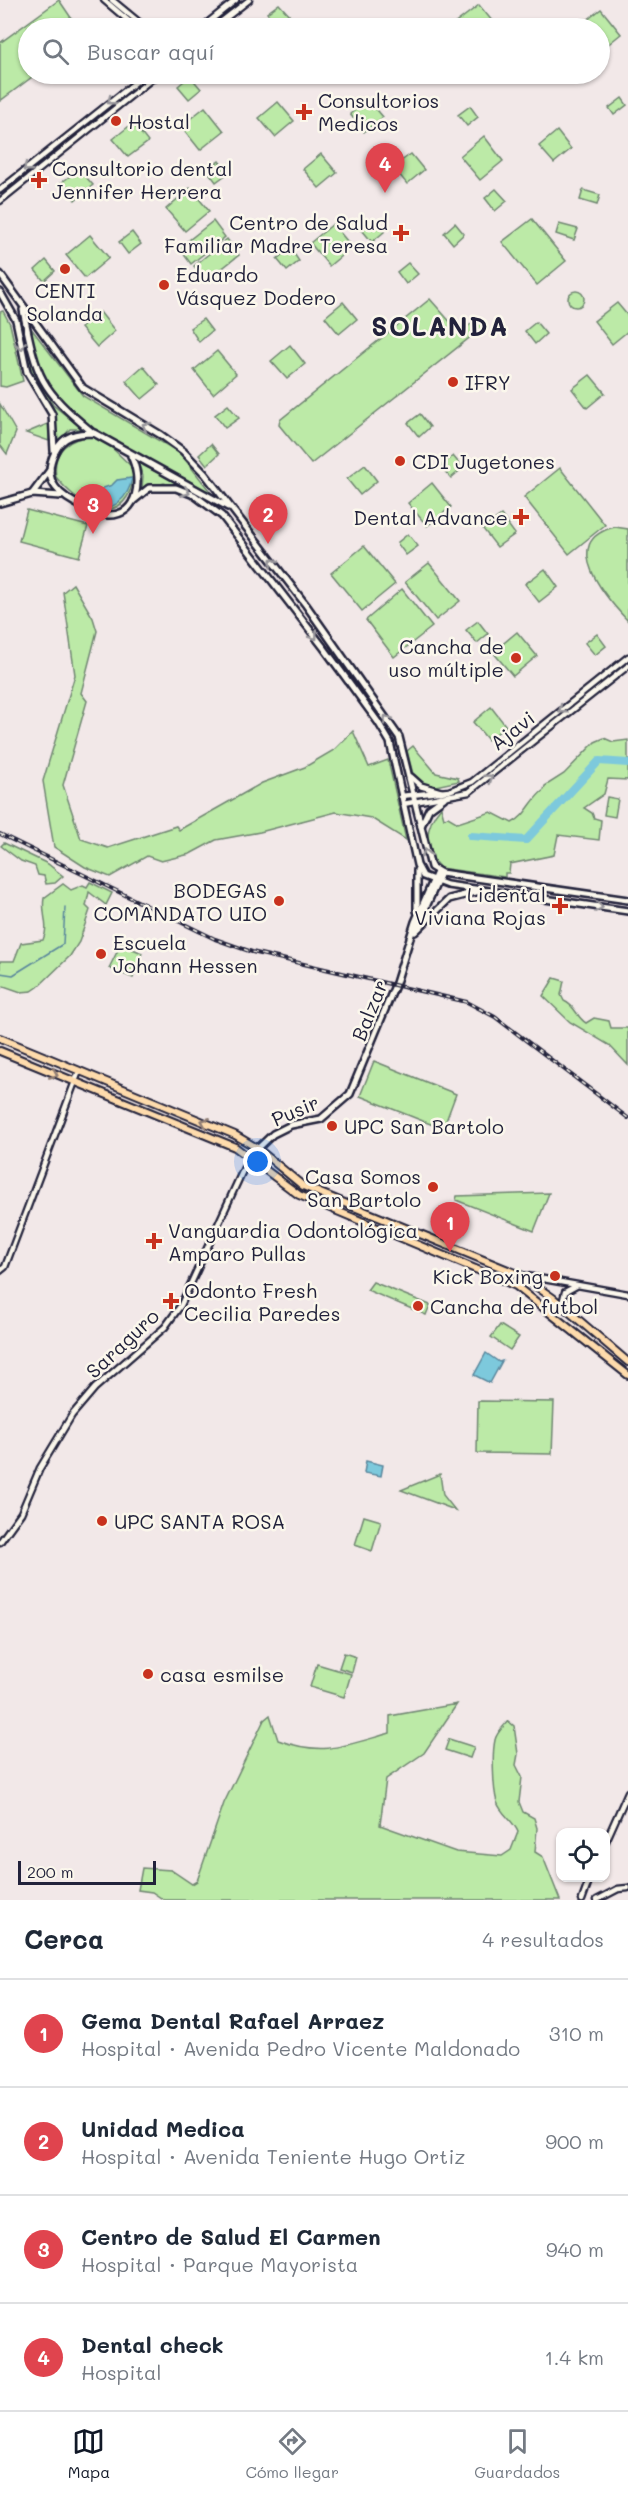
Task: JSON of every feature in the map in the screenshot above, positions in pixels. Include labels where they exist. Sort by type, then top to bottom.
[{"type":"main road","points":[[0,274],[83,388],[161,435],[183,451],[205,474],[306,605],[399,737],[429,865],[439,873],[628,900]]},
{"type":"main road","points":[[0,292],[16,320],[27,372],[52,414],[55,432],[52,478],[61,496]]},
{"type":"main road","points":[[23,306],[32,358],[40,377],[61,405],[94,434],[131,456],[208,494],[232,510]]},
{"type":"main road","points":[[53,456],[67,437],[79,433],[94,434]]},
{"type":"main road","points":[[131,456],[138,475],[137,490],[133,501]]},
{"type":"main road","points":[[32,494],[51,468]]},
{"type":"main road","points":[[0,503],[32,494],[61,496],[108,515],[125,510],[149,488],[176,488],[201,500],[222,516],[378,722],[390,742],[417,865],[419,892],[415,921]]},
{"type":"main road","points":[[409,773],[421,786],[442,795],[429,810],[420,827]]},
{"type":"main road","points":[[417,865],[423,876],[435,883],[628,910]]},
{"type":"main road","name":"Balzar","points":[[352,1090],[439,873]]},
{"type":"main road","name":"Balzar","points":[[411,940],[415,921],[435,883]]},
{"type":"main road","points":[[415,932],[449,899],[483,890]]},
{"type":"main road","points":[[0,1038],[235,1135],[257,1148],[303,1186],[520,1275],[566,1309],[628,1362]]},
{"type":"main road","points":[[0,1051],[75,1083],[208,1134],[249,1157],[300,1195],[516,1286],[628,1375]]},
{"type":"main road","name":"Pusir","points":[[249,1157],[257,1148],[286,1127],[321,1119],[342,1103],[352,1090]]},
{"type":"street","points":[[104,0],[125,18]]},
{"type":"street","points":[[112,0],[134,18]]},
{"type":"street","points":[[214,18],[236,0]]},
{"type":"street","points":[[226,18],[249,0]]},
{"type":"street","points":[[0,190],[133,84]]},
{"type":"street","points":[[0,201],[146,84]]},
{"type":"street","name":"Ajavi","points":[[403,804],[442,795],[472,782],[628,657]]},
{"type":"street","name":"Ajavi","points":[[401,796],[470,792],[628,666]]},
{"type":"street","points":[[0,1271],[5,1267],[79,1071]]},
{"type":"street","name":"Saraguro","points":[[0,1542],[21,1513],[40,1468],[72,1415],[95,1388],[165,1327],[181,1305],[249,1157]]},
{"type":"street","points":[[520,1275],[628,1294]]},
{"type":"street","points":[[566,1309],[563,1300],[565,1292],[573,1287],[584,1286]]},
{"type":"street","points":[[610,1832],[628,1792]]},
{"type":"street","points":[[582,1900],[589,1882]]},
{"type":"street","points":[[597,1900],[618,1889],[628,1888]]},
{"type":"green space","points":[[59,0],[71,18],[34,18]]},
{"type":"green space","points":[[279,4],[290,16],[271,18],[267,13]]},
{"type":"green space","points":[[479,5],[490,18],[462,18]]},
{"type":"green space","points":[[601,9],[608,18],[590,18]]},
{"type":"green space","points":[[610,20],[621,34],[610,43]]},
{"type":"green space","points":[[18,30],[18,84],[23,84],[0,101],[0,43]]},
{"type":"green space","points":[[197,84],[201,89],[189,99],[178,86]]},
{"type":"green space","points":[[622,98],[627,105],[614,115],[609,108]]},
{"type":"green space","points":[[368,99],[383,117],[364,132],[350,114]]},
{"type":"green space","points":[[278,102],[294,121],[275,137],[259,118]]},
{"type":"green space","points":[[470,106],[478,117],[467,126],[458,115]]},
{"type":"green space","points":[[205,107],[224,131],[200,150],[181,126]]},
{"type":"green space","points":[[133,123],[148,142],[128,157],[113,139]]},
{"type":"green space","points":[[557,131],[571,149],[554,163],[539,146]]},
{"type":"green space","points":[[484,136],[503,161],[480,180],[460,156]]},
{"type":"green space","points":[[321,154],[337,173],[319,188],[303,169]]},
{"type":"green space","points":[[411,154],[424,170],[407,184],[393,167]]},
{"type":"green space","points":[[219,161],[228,173],[216,182],[207,170]]},
{"type":"green space","points":[[79,169],[93,185],[75,200],[61,183]]},
{"type":"green space","points":[[190,188],[209,211],[185,231],[166,209]]},
{"type":"green space","points":[[496,189],[507,201],[495,211],[485,198]]},
{"type":"green space","points":[[583,190],[600,195],[597,205],[580,200]]},
{"type":"green space","points":[[532,219],[566,261],[537,285],[502,242]]},
{"type":"green space","points":[[374,220],[384,232],[372,242],[362,230]]},
{"type":"green space","points":[[213,221],[225,237],[191,264],[179,248]]},
{"type":"green space","points":[[455,223],[464,234],[453,244],[444,233]]},
{"type":"green space","points":[[333,224],[352,247],[329,266],[310,243]]},
{"type":"green space","points":[[559,224],[578,229],[574,240],[556,234]]},
{"type":"green space","points":[[132,232],[141,244],[128,254],[119,242]]},
{"type":"green space","points":[[90,235],[109,258],[85,278],[66,255]]},
{"type":"green space","points":[[227,239],[239,255],[206,281],[194,266]]},
{"type":"green space","points":[[290,248],[299,261],[287,271],[277,259]]},
{"type":"green space","points":[[46,260],[55,271],[44,281],[35,270]]},
{"type":"green space","points":[[408,263],[418,274],[406,284],[397,272]]},
{"type":"green space","points":[[576,291],[582,293],[584,299],[582,305],[576,307],[570,305],[568,299],[570,293]]},
{"type":"green space","points":[[430,299],[460,333],[477,319],[483,327],[311,464],[279,425],[280,420]]},
{"type":"green space","points":[[343,302],[357,319],[339,334],[325,317]]},
{"type":"green space","points":[[617,303],[628,316],[628,331],[612,344],[594,321]]},
{"type":"green space","points":[[3,311],[10,324],[23,381],[6,387],[0,386],[0,312]]},
{"type":"green space","points":[[100,312],[115,331],[97,347],[81,328]]},
{"type":"green space","points":[[203,319],[212,331],[199,342],[190,328]]},
{"type":"green space","points":[[536,322],[546,334],[535,344],[525,331]]},
{"type":"green space","points":[[27,323],[83,396],[180,453],[216,499],[101,437],[62,405],[41,373]]},
{"type":"green space","points":[[23,329],[31,360],[53,405],[83,429],[70,429],[57,444],[51,414],[28,359]]},
{"type":"green space","points":[[290,345],[305,364],[287,379],[271,361]]},
{"type":"green space","points":[[217,351],[236,374],[213,394],[194,370]]},
{"type":"green space","points":[[143,366],[159,385],[142,399],[126,381]]},
{"type":"green space","points":[[590,375],[605,393],[587,408],[572,389]]},
{"type":"green space","points":[[0,404],[16,432],[7,454],[0,445]]},
{"type":"green space","points":[[228,405],[239,418],[225,428],[215,415]]},
{"type":"green space","points":[[420,414],[430,427],[419,437],[408,423]]},
{"type":"green space","points":[[50,423],[49,441],[26,433]]},
{"type":"green space","points":[[93,436],[111,447],[132,467],[132,482],[128,496],[123,502],[110,509],[96,508],[83,501],[70,492],[56,477],[57,459],[64,447],[76,439]]},
{"type":"green space","points":[[211,444],[219,454],[207,465],[199,455]]},
{"type":"green space","points":[[453,456],[463,468],[451,478],[440,466]]},
{"type":"green space","points":[[138,463],[207,497],[164,483],[142,489],[143,476]]},
{"type":"green space","points":[[365,465],[377,481],[360,495],[347,479]]},
{"type":"green space","points":[[560,468],[605,525],[569,554],[524,497]]},
{"type":"green space","points":[[432,483],[451,507],[427,526],[408,503]]},
{"type":"green space","points":[[27,510],[88,526],[79,557],[19,541]]},
{"type":"green space","points":[[501,515],[515,534],[497,547],[483,529]]},
{"type":"green space","points":[[615,527],[628,529],[628,621],[599,585],[588,557],[589,544],[598,534]]},
{"type":"green space","points":[[408,534],[418,546],[406,555],[397,543]]},
{"type":"green space","points":[[364,546],[395,584],[362,611],[331,573]]},
{"type":"green space","points":[[429,563],[460,601],[436,620],[405,582]]},
{"type":"green space","points":[[545,569],[558,587],[539,602],[525,584]]},
{"type":"green space","points":[[73,584],[93,618],[97,631],[81,693],[87,701],[63,785],[81,839],[108,848],[176,826],[179,830],[262,783],[305,767],[334,750],[353,731],[369,767],[388,760],[406,840],[371,818],[336,812],[260,832],[216,840],[190,854],[161,861],[147,856],[110,877],[85,867],[54,847],[43,781],[75,675],[63,592]]},
{"type":"green space","points":[[402,589],[432,627],[394,657],[366,620]]},
{"type":"green space","points":[[478,621],[488,634],[477,643],[466,630]]},
{"type":"green space","points":[[517,632],[537,656],[513,676],[493,652]]},
{"type":"green space","points":[[597,634],[606,646],[595,655],[585,643]]},
{"type":"green space","points":[[491,707],[506,726],[488,740],[473,722]]},
{"type":"green space","points":[[604,738],[613,742],[628,740],[628,780],[608,779],[604,794],[584,808],[592,813],[594,818],[601,820],[599,840],[558,835],[554,855],[510,864],[509,873],[505,873],[505,877],[440,868],[434,861],[428,846],[429,829],[441,807],[444,818],[448,817],[458,823],[491,812],[512,823],[522,816],[545,786],[564,774],[595,742]]},
{"type":"green space","points":[[413,746],[436,773],[458,778],[459,781],[431,787],[414,778],[407,751]]},
{"type":"green space","points":[[607,797],[618,799],[615,817],[604,815]]},
{"type":"green space","points":[[4,843],[48,864],[63,876],[55,883],[46,884],[44,876],[38,875],[35,866],[21,861],[1,846]]},
{"type":"green space","points":[[90,882],[112,893],[106,905],[89,892],[86,906],[90,910],[79,942],[70,956],[32,991],[21,992],[4,986],[0,989],[0,961],[14,961],[21,943],[43,940],[46,929],[44,898],[63,884],[71,890],[83,885],[87,887]]},
{"type":"green space","points":[[121,944],[142,953],[133,978],[109,968]]},
{"type":"green space","points":[[554,978],[564,981],[561,995],[564,1001],[586,1023],[594,1018],[609,1021],[611,1028],[628,1028],[628,1065],[609,1045],[570,1022],[543,996]]},
{"type":"green space","points":[[374,1061],[456,1094],[443,1129],[360,1096]]},
{"type":"green space","points":[[549,1193],[534,1231],[456,1200],[457,1196]]},
{"type":"green space","points":[[373,1282],[430,1305],[426,1315],[367,1290]]},
{"type":"green space","points":[[500,1325],[519,1337],[510,1350],[491,1337]]},
{"type":"green space","points":[[478,1401],[554,1402],[552,1454],[477,1453]]},
{"type":"green space","points":[[440,1474],[443,1495],[455,1510],[401,1490]]},
{"type":"green space","points":[[364,1516],[381,1521],[372,1551],[355,1545]]},
{"type":"green space","points":[[344,1653],[356,1657],[352,1672],[339,1668]]},
{"type":"green space","points":[[317,1664],[351,1674],[344,1697],[310,1687]]},
{"type":"green space","points":[[457,1704],[424,1753],[386,1779],[380,1825],[456,1852],[502,1856],[511,1850],[518,1832],[497,1802],[493,1771],[496,1737],[508,1721],[514,1726],[518,1754],[516,1765],[522,1777],[519,1802],[523,1812],[534,1818],[537,1828],[535,1852],[543,1857],[560,1900],[164,1900],[152,1892],[138,1890],[142,1868],[171,1870],[192,1884],[197,1881],[224,1803],[264,1720],[270,1715],[278,1740],[308,1748],[322,1748],[348,1745],[390,1733],[390,1716]]},
{"type":"green space","points":[[449,1739],[474,1747],[470,1758],[445,1750]]},
{"type":"water","points":[[132,478],[124,497],[119,502],[107,508],[93,505],[99,499],[103,488],[112,485],[117,480]]},
{"type":"water","points":[[486,1353],[499,1362],[502,1361],[490,1383],[474,1375]]},
{"type":"water","points":[[366,1461],[383,1465],[381,1476],[364,1473]]},
{"type":"waterway","points":[[471,836],[526,840],[599,761],[628,763]]},
{"type":"waterway","points":[[0,973],[13,975],[63,944],[65,907]]},
{"type":"railway","points":[[0,834],[215,939],[252,952],[467,1002],[495,1017],[628,1118]]},
{"type":"place","name":"Consultorios Medicos","points":[[304,112]]},
{"type":"place","name":"Hostal","points":[[116,121]]},
{"type":"place","name":"Consultorio dental Jennifer Herrera","points":[[39,180]]},
{"type":"place","name":"Dental check","points":[[385,193]]},
{"type":"place","name":"Centro de Salud Familiar Madre Teresa","points":[[401,233]]},
{"type":"place","name":"CENTI Solanda","points":[[65,269]]},
{"type":"place","name":"Eduardo Vásquez Dodero","points":[[164,285]]},
{"type":"place","name":"IFRY","points":[[453,382]]},
{"type":"place","name":"CDI Jugetones","points":[[400,461]]},
{"type":"place","name":"Dental Advance","points":[[521,517]]},
{"type":"place","name":"Centro de Salud El Carmen","points":[[93,534]]},
{"type":"place","name":"Unidad Medica","points":[[268,544]]},
{"type":"place","name":"Cancha de uso múltiple","points":[[516,658]]},
{"type":"place","name":"BODEGAS COMANDATO UIO","points":[[279,901]]},
{"type":"place","name":"Lidental Viviana Rojas","points":[[560,906]]},
{"type":"place","name":"Escuela Johann Hessen","points":[[101,954]]},
{"type":"place","name":"UPC San Bartolo","points":[[332,1126]]},
{"type":"place","name":"Casa Somos San Bartolo","points":[[433,1187]]},
{"type":"place","name":"Vanguardia Odontológica Amparo Pullas","points":[[154,1241]]},
{"type":"place","name":"Gema Dental Rafael Arraez","points":[[450,1252]]},
{"type":"place","name":"Kick Boxing","points":[[555,1276]]},
{"type":"place","name":"Odonto Fresh Cecilia Paredes","points":[[171,1301]]},
{"type":"place","name":"Cancha de futbol","points":[[418,1306]]},
{"type":"place","name":"UPC SANTA ROSA","points":[[102,1521]]},
{"type":"place","name":"casa esmilse","points":[[148,1674]]},
{"type":"district","name":"SOLANDA","points":[[440,326]]}]
